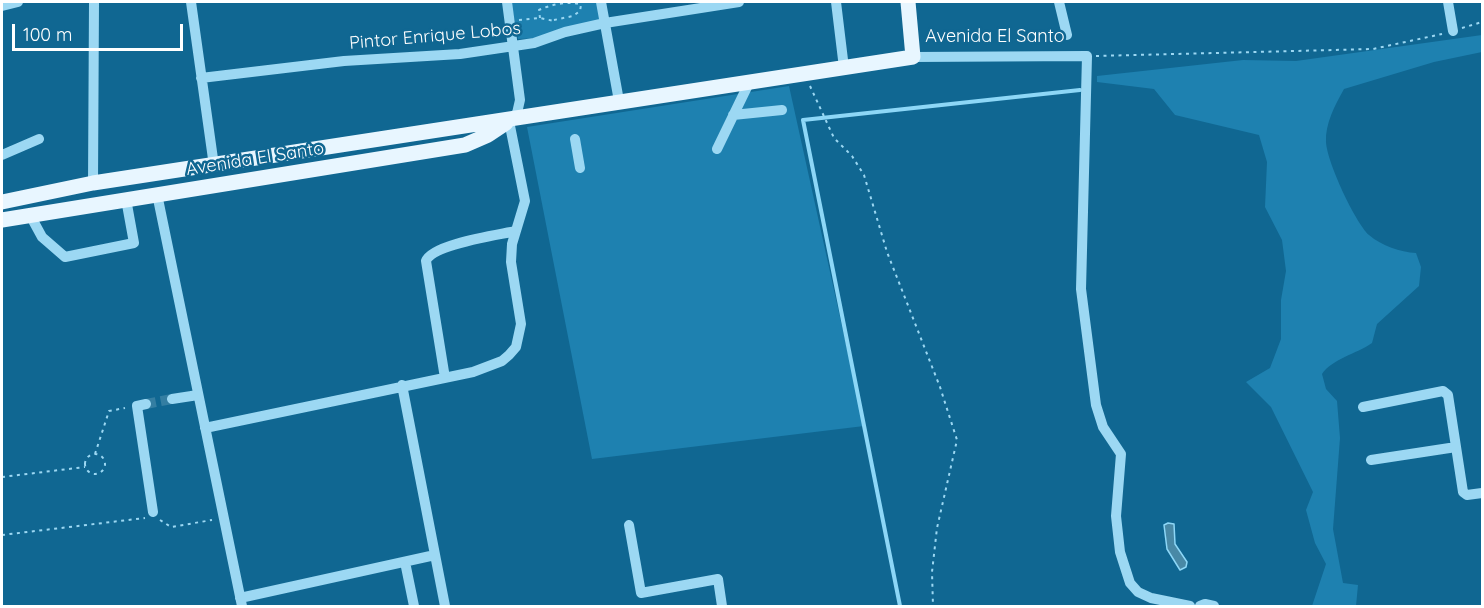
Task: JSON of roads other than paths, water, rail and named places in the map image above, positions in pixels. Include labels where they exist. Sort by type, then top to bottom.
[{"type":"main road","points":[[908,2],[913,57]]},
{"type":"main road","name":"Avenida El Santo","points":[[2,202],[93,183],[913,57]]},
{"type":"main road","name":"Avenida El Santo","points":[[2,220],[465,145],[488,135],[509,120]]},
{"type":"main road","points":[[93,183],[121,200]]},
{"type":"street","points":[[2,6],[18,2]]},
{"type":"street","points":[[93,183],[94,2]]},
{"type":"street","points":[[191,2],[214,165]]},
{"type":"street","points":[[205,428],[402,385],[445,378],[502,361],[516,347],[520,324],[511,262],[512,244],[525,201],[509,120],[517,113],[520,100],[507,2]]},
{"type":"street","points":[[602,2],[619,101]]},
{"type":"street","name":"Pintor Enrique Lobos","points":[[201,78],[344,61],[460,54],[534,43],[605,23],[697,5],[739,2]]},
{"type":"street","points":[[836,2],[844,68]]},
{"type":"street","points":[[1059,2],[1067,35]]},
{"type":"street","points":[[1448,2],[1453,31]]},
{"type":"street","name":"Avenida El Santo","points":[[913,57],[1087,56],[1081,289],[1096,405],[1103,427],[1121,454],[1116,516],[1120,552],[1130,583],[1138,592],[1159,600],[1190,606]]},
{"type":"street","points":[[717,149],[749,83]]},
{"type":"street","points":[[734,115],[782,110]]},
{"type":"street","points":[[2,156],[39,139]]},
{"type":"street","points":[[575,139],[580,168]]},
{"type":"street","points":[[158,194],[241,602],[435,555]]},
{"type":"street","points":[[30,215],[42,237],[65,257],[134,243],[121,200]]},
{"type":"street","points":[[445,378],[426,261],[428,256],[432,252],[452,246],[516,231]]},
{"type":"street","points":[[402,385],[445,606]]},
{"type":"street","points":[[1363,407],[1443,391],[1448,395],[1463,492],[1467,495],[1482,493]]},
{"type":"street","points":[[172,399],[198,394]]},
{"type":"street","points":[[141,405],[151,513]]},
{"type":"street","points":[[1371,460],[1456,447]]},
{"type":"street","points":[[629,525],[641,593],[718,579],[722,606]]},
{"type":"street","points":[[405,562],[414,606]]},
{"type":"street","points":[[1200,606],[1205,604],[1214,606]]},
{"type":"waterway","points":[[900,606],[803,120],[1080,90]]},
{"type":"tunnel","points":[[146,404],[172,399]]}]
